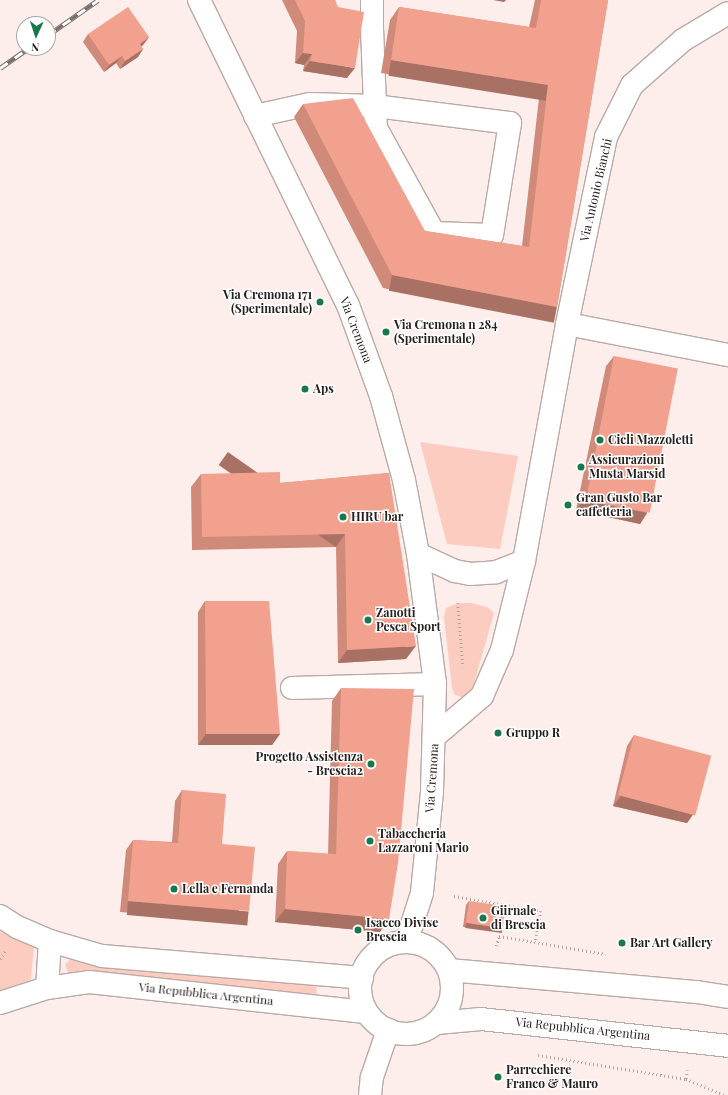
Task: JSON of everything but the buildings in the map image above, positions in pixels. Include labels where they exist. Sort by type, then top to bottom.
[{"type":"street","name":"Via Cremona","points":[[199,0],[348,305],[381,396],[404,480],[418,554],[435,684],[435,736],[422,893],[407,940]]},
{"type":"street","points":[[255,116],[310,104],[375,106],[510,123],[492,235],[434,233],[376,128],[375,106],[372,0]]},
{"type":"street","name":"Via Antonio Bianchi","points":[[435,736],[482,696],[502,650],[524,561],[566,324],[606,137],[632,85],[683,40],[728,13]]},
{"type":"street","points":[[566,324],[728,355]]},
{"type":"street","points":[[418,554],[454,571],[470,574],[496,572],[524,561]]},
{"type":"street","points":[[292,688],[435,684]]},
{"type":"street","points":[[0,916],[16,927],[50,940],[102,956],[362,978]]},
{"type":"street","points":[[47,988],[50,940]]},
{"type":"street","points":[[365,1012],[361,1001],[362,978],[374,956],[388,946],[407,940]]},
{"type":"street","name":"Via Repubblica Argentina","points":[[407,940],[422,945],[438,955],[449,970],[453,989],[448,1008],[437,1023]]},
{"type":"street","points":[[449,970],[697,992],[728,997]]},
{"type":"street","name":"Via Repubblica Argentina","points":[[0,1004],[47,988],[89,982],[365,1012],[376,1023],[388,1030],[402,1034],[420,1032],[437,1023],[481,1019],[728,1046]]},
{"type":"street","points":[[370,1095],[372,1077],[388,1030]]},
{"type":"path","points":[[458,603],[464,671]]},
{"type":"path","points":[[454,896],[541,911],[535,942]]},
{"type":"path","points":[[536,1055],[686,1079],[724,1095]]},
{"type":"shaded area","points":[[420,442],[518,456],[500,549],[447,544]]},
{"type":"shaded area","points":[[458,603],[472,603],[487,607],[494,613],[473,687],[469,694],[462,697],[455,695],[452,688],[444,617],[446,608]]},
{"type":"shaded area","points":[[0,932],[32,943],[34,947],[30,986],[0,995]]},
{"type":"shaded area","points":[[71,958],[97,966],[317,985],[316,996],[69,975],[65,965]]},
{"type":"railway","points":[[56,29],[98,0]]},
{"type":"railway","points":[[0,68],[17,56]]},
{"type":"place","name":"Via Cremona 171 (Sperimentale)","points":[[320,302]]},
{"type":"place","name":"Via Cremona n 284 (Sperimentale)","points":[[386,332]]},
{"type":"place","name":"Aps","points":[[305,389]]},
{"type":"place","name":"Cicli Mazzoletti","points":[[600,440]]},
{"type":"place","name":"Assicurazioni Musta Marsid","points":[[581,467]]},
{"type":"place","name":"Gran Gusto Bar caffetteria","points":[[568,505]]},
{"type":"place","name":"HIRU bar","points":[[343,517]]},
{"type":"place","name":"Zanotti Pesca Sport","points":[[368,620]]},
{"type":"place","name":"Gruppo R","points":[[498,733]]},
{"type":"place","name":"Progetto Assistenza - Brescia2","points":[[371,764]]},
{"type":"place","name":"Tabaccheria Lazzaroni Mario","points":[[370,841]]},
{"type":"place","name":"Lella e Fernanda","points":[[174,889]]},
{"type":"place","name":"Giirnale di Brescia","points":[[483,918]]},
{"type":"place","name":"Isacco Divise Brescia","points":[[358,930]]},
{"type":"place","name":"Bar Art Gallery","points":[[622,943]]},
{"type":"place","name":"Parrcchiere Franco & Mauro","points":[[498,1077]]}]
